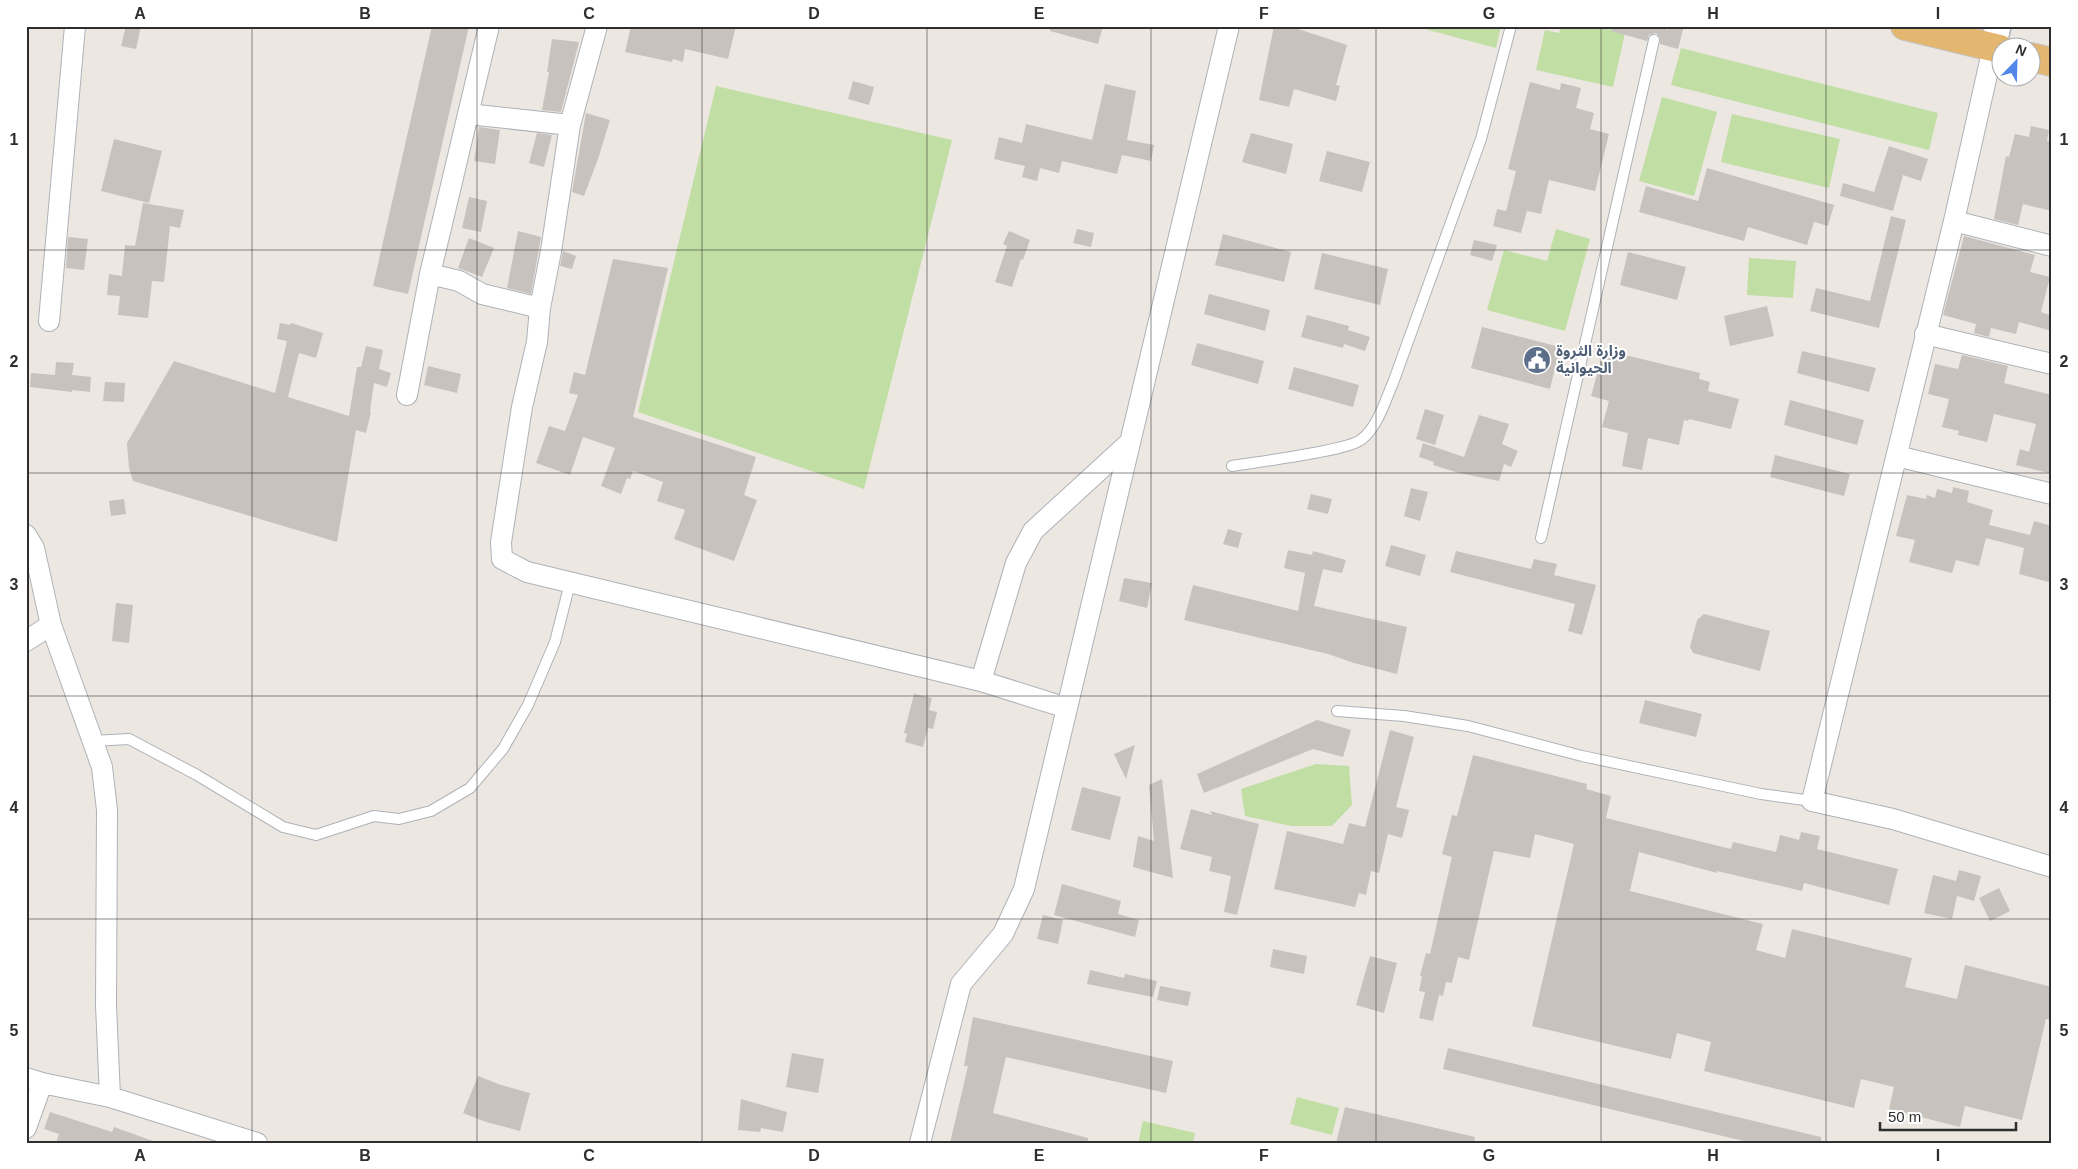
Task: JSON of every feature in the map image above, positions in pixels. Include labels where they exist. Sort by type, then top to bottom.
[{"type":"main road","points":[[1905,26],[1990,40]]},
{"type":"street","points":[[50,321],[75,26]]},
{"type":"street","points":[[407,395],[430,274],[489,26]]},
{"type":"street","points":[[597,26],[570,125],[551,252],[540,308],[537,342],[522,407],[501,542],[502,559],[527,572],[981,681],[1067,708]]},
{"type":"street","points":[[920,1143],[961,984],[1003,934],[1024,889],[1229,26]]},
{"type":"street","points":[[1990,70],[1812,801],[1893,819],[2052,867]]},
{"type":"street","points":[[468,114],[570,125]]},
{"type":"street","points":[[1954,221],[2052,246]]},
{"type":"street","points":[[430,274],[459,281],[482,294],[540,308]]},
{"type":"street","points":[[1925,334],[2052,364]]},
{"type":"street","points":[[981,681],[1016,563],[1032,532],[1130,442]]},
{"type":"street","points":[[1897,456],[2052,494]]},
{"type":"street","points":[[26,535],[34,548],[51,625],[102,767],[107,810],[106,1005],[110,1097]]},
{"type":"street","points":[[26,641],[51,625]]},
{"type":"street","points":[[26,1128],[34,1080],[110,1097],[257,1143]]},
{"type":"lane","points":[[1232,466],[1340,448],[1362,440],[1376,422],[1393,383],[1481,138],[1511,26]]},
{"type":"lane","points":[[1541,538],[1654,40]]},
{"type":"lane","points":[[92,741],[129,739],[197,775],[283,827],[316,836],[374,816],[399,819],[432,811],[470,788],[503,749],[528,705],[555,642],[570,583]]},
{"type":"lane","points":[[1337,711],[1404,716],[1468,726],[1582,756],[1761,794],[1812,801]]},
{"type":"green space","points":[[1413,26],[1501,26],[1496,48]]},
{"type":"green space","points":[[1561,26],[1595,26],[1625,33],[1613,87],[1536,70],[1545,30],[1559,33]]},
{"type":"green space","points":[[1681,48],[1938,113],[1929,150],[1671,85]]},
{"type":"green space","points":[[716,86],[952,140],[864,489],[638,412]]},
{"type":"green space","points":[[1662,97],[1717,112],[1694,196],[1639,181]]},
{"type":"green space","points":[[1732,114],[1840,139],[1829,188],[1721,162]]},
{"type":"green space","points":[[1556,229],[1590,239],[1565,331],[1487,310],[1504,250],[1547,261]]},
{"type":"green space","points":[[1749,258],[1796,261],[1793,298],[1747,295]]},
{"type":"green space","points":[[1316,764],[1349,766],[1352,805],[1332,826],[1291,826],[1245,816],[1241,789]]},
{"type":"green space","points":[[1297,1097],[1339,1108],[1332,1135],[1290,1124]]},
{"type":"green space","points":[[1143,1121],[1195,1133],[1193,1143],[1138,1143]]},
{"type":"building","points":[[126,26],[141,26],[136,49],[121,46]]},
{"type":"building","points":[[432,26],[469,26],[408,294],[373,286]]},
{"type":"building","points":[[631,26],[736,26],[728,59],[685,49],[683,62],[673,59],[672,62],[625,52]]},
{"type":"building","points":[[1050,26],[1103,26],[1098,44],[1050,31]]},
{"type":"building","points":[[1274,26],[1289,26],[1347,45],[1336,85],[1340,86],[1336,101],[1294,89],[1289,107],[1259,100]]},
{"type":"building","points":[[1612,26],[1655,26],[1668,30],[1669,26],[1684,26],[1678,49],[1660,44],[1660,38],[1656,33],[1649,35],[1647,41],[1611,31]]},
{"type":"building","points":[[552,39],[579,42],[561,112],[542,110],[549,72],[547,72]]},
{"type":"building","points":[[853,81],[874,87],[869,105],[848,99]]},
{"type":"building","points":[[1530,82],[1560,90],[1561,83],[1581,88],[1576,108],[1594,113],[1590,129],[1609,134],[1595,191],[1549,180],[1541,214],[1527,211],[1521,233],[1493,226],[1497,209],[1506,211],[1516,171],[1508,169]]},
{"type":"building","points":[[1105,84],[1136,91],[1127,140],[1154,145],[1151,161],[1122,155],[1117,174],[1062,161],[1059,173],[1040,168],[1037,181],[1022,177],[1025,166],[994,159],[999,137],[1022,143],[1026,124],[1092,140]]},
{"type":"building","points":[[586,113],[610,120],[584,196],[572,192]]},
{"type":"building","points":[[2031,126],[2049,130],[2047,141],[2052,142],[2052,211],[2023,204],[2018,225],[1994,219],[2006,156],[2009,157],[2015,134],[2029,137]]},
{"type":"building","points":[[479,127],[500,130],[495,164],[474,161]]},
{"type":"building","points":[[537,133],[552,135],[544,167],[529,163]]},
{"type":"building","points":[[1251,133],[1293,144],[1286,174],[1242,162]]},
{"type":"building","points":[[114,139],[162,151],[149,203],[101,191]]},
{"type":"building","points":[[1889,146],[1928,159],[1921,181],[1903,175],[1893,211],[1840,196],[1843,183],[1874,192]]},
{"type":"building","points":[[1327,151],[1370,162],[1362,192],[1319,181]]},
{"type":"building","points":[[1707,168],[1834,205],[1828,226],[1814,222],[1807,245],[1748,227],[1744,241],[1639,212],[1646,186],[1698,201]]},
{"type":"building","points":[[469,197],[487,201],[481,232],[462,228]]},
{"type":"building","points":[[143,203],[184,210],[180,228],[170,226],[164,282],[152,281],[148,318],[118,315],[120,296],[107,295],[109,274],[122,276],[125,245],[135,246]]},
{"type":"building","points":[[1891,216],[1906,220],[1879,328],[1810,311],[1816,288],[1870,301]]},
{"type":"building","points":[[1077,229],[1094,233],[1091,247],[1073,243]]},
{"type":"building","points":[[518,231],[541,237],[531,294],[507,288]]},
{"type":"building","points":[[1009,231],[1030,240],[1023,260],[1021,259],[1012,287],[995,282],[1007,246],[1003,244]]},
{"type":"building","points":[[1223,234],[1291,252],[1284,282],[1215,265]]},
{"type":"building","points":[[1964,236],[2035,255],[2030,272],[2050,277],[2041,312],[2052,316],[2052,331],[2019,322],[2016,334],[1991,328],[1989,337],[1974,333],[1976,324],[1943,315]]},
{"type":"building","points":[[68,237],[88,239],[84,270],[66,268]]},
{"type":"building","points":[[469,238],[494,248],[482,277],[458,268]]},
{"type":"building","points":[[1474,240],[1497,245],[1492,261],[1470,255]]},
{"type":"building","points":[[563,251],[576,256],[572,269],[560,266]]},
{"type":"building","points":[[1628,252],[1686,267],[1677,300],[1620,285]]},
{"type":"building","points":[[1322,253],[1388,269],[1380,305],[1314,289]]},
{"type":"building","points":[[613,259],[668,268],[633,417],[756,457],[744,495],[757,500],[734,561],[674,539],[685,510],[657,501],[663,482],[633,471],[630,479],[627,478],[621,494],[601,486],[615,448],[583,437],[570,475],[536,463],[549,426],[565,431],[578,395],[569,393],[574,372],[585,375]]},
{"type":"building","points":[[1209,294],[1270,310],[1265,331],[1204,314]]},
{"type":"building","points":[[1767,306],[1774,336],[1730,346],[1724,316]]},
{"type":"building","points":[[1307,315],[1349,326],[1348,330],[1370,337],[1365,351],[1344,344],[1343,348],[1301,337]]},
{"type":"building","points":[[280,323],[290,325],[291,323],[323,333],[316,358],[299,353],[288,397],[349,416],[357,367],[361,367],[366,346],[383,350],[379,369],[391,373],[387,387],[374,383],[371,412],[366,433],[356,430],[337,542],[133,481],[129,468],[127,443],[174,361],[275,393],[287,341],[277,339]]},
{"type":"building","points":[[1482,327],[1560,347],[1550,389],[1471,368]]},
{"type":"building","points":[[1197,343],[1264,361],[1258,384],[1191,365]]},
{"type":"building","points":[[1604,350],[1700,373],[1699,379],[1710,382],[1708,391],[1739,399],[1731,429],[1689,419],[1688,421],[1684,420],[1679,445],[1648,438],[1642,470],[1622,466],[1628,433],[1602,427],[1609,401],[1591,396]]},
{"type":"building","points":[[1802,351],[1876,368],[1869,392],[1797,373]]},
{"type":"building","points":[[1962,355],[2008,366],[2004,383],[2052,395],[2052,459],[2049,473],[2016,465],[2020,449],[2029,452],[2036,424],[1994,414],[1987,442],[1958,435],[1959,431],[1942,427],[1949,399],[1928,394],[1935,364],[1958,369]]},
{"type":"building","points":[[56,362],[74,363],[72,375],[91,377],[90,392],[30,387],[31,373],[55,375]]},
{"type":"building","points":[[428,366],[461,374],[457,393],[424,385]]},
{"type":"building","points":[[1294,367],[1359,385],[1353,407],[1288,389]]},
{"type":"building","points":[[105,382],[125,383],[124,402],[103,401]]},
{"type":"building","points":[[1790,400],[1864,420],[1857,445],[1784,425]]},
{"type":"building","points":[[1425,409],[1444,415],[1435,445],[1416,439]]},
{"type":"building","points":[[1479,415],[1509,424],[1502,444],[1518,451],[1511,467],[1504,464],[1499,481],[1459,473],[1433,465],[1434,462],[1419,457],[1423,443],[1464,457]]},
{"type":"building","points":[[1775,455],[1850,474],[1844,496],[1770,477]]},
{"type":"building","points":[[1953,487],[1969,491],[1967,502],[1993,510],[1989,525],[2030,535],[2034,521],[2052,526],[2052,583],[2019,574],[2024,548],[1986,538],[1979,566],[1956,560],[1952,573],[1909,562],[1915,540],[1896,536],[1907,495],[1926,499],[1927,495],[1935,498],[1937,489],[1952,493]]},
{"type":"building","points":[[1411,488],[1428,492],[1420,521],[1404,516]]},
{"type":"building","points":[[1311,494],[1332,499],[1328,514],[1307,509]]},
{"type":"building","points":[[124,499],[126,514],[111,516],[109,501]]},
{"type":"building","points":[[1228,529],[1242,533],[1238,548],[1223,544]]},
{"type":"building","points":[[1391,545],[1426,555],[1420,576],[1385,566]]},
{"type":"building","points":[[1288,550],[1312,555],[1313,551],[1346,560],[1342,573],[1323,569],[1314,606],[1407,627],[1397,674],[1328,654],[1184,620],[1193,585],[1298,611],[1305,573],[1284,568]]},
{"type":"building","points":[[1456,551],[1531,569],[1534,559],[1557,564],[1554,575],[1596,585],[1582,635],[1568,631],[1575,604],[1450,572]]},
{"type":"building","points":[[1124,578],[1152,583],[1147,608],[1119,601]]},
{"type":"building","points":[[116,603],[133,605],[129,643],[112,641]]},
{"type":"building","points":[[1704,614],[1770,631],[1760,671],[1693,653],[1690,647],[1697,620]]},
{"type":"building","points":[[914,694],[932,698],[929,710],[937,712],[933,729],[928,728],[923,747],[905,742],[907,734],[904,733]]},
{"type":"building","points":[[1645,700],[1702,714],[1696,737],[1639,723]]},
{"type":"building","points":[[1317,720],[1351,730],[1343,757],[1313,749],[1204,793],[1197,774]]},
{"type":"building","points":[[1390,730],[1414,737],[1396,807],[1409,810],[1402,838],[1388,834],[1379,873],[1371,871],[1366,895],[1359,893],[1355,907],[1274,889],[1287,831],[1343,844],[1349,823],[1365,827]]},
{"type":"building","points":[[1135,745],[1126,779],[1114,754]]},
{"type":"building","points":[[1473,755],[1587,784],[1586,789],[1611,796],[1606,818],[1731,849],[1733,842],[1776,852],[1780,835],[1799,840],[1801,832],[1820,836],[1817,849],[1898,869],[1889,905],[1804,883],[1802,891],[1717,871],[1717,873],[1639,852],[1630,891],[1763,924],[1756,950],[1785,958],[1792,929],[1912,958],[1905,987],[1957,999],[1965,965],[2052,987],[2052,1020],[2046,1019],[2022,1120],[1965,1106],[1960,1127],[1889,1109],[1894,1087],[1861,1079],[1854,1108],[1704,1071],[1711,1042],[1677,1033],[1671,1059],[1532,1026],[1574,844],[1535,834],[1530,858],[1494,851],[1469,960],[1458,957],[1452,983],[1446,982],[1443,996],[1439,995],[1433,1021],[1419,1018],[1425,992],[1419,991],[1422,976],[1420,976],[1426,953],[1430,954],[1452,857],[1442,854],[1452,815],[1457,816]]},
{"type":"building","points":[[1162,779],[1173,878],[1133,867],[1138,836],[1154,841],[1149,785]]},
{"type":"building","points":[[1082,787],[1121,797],[1110,840],[1071,830]]},
{"type":"building","points":[[1191,809],[1212,815],[1210,811],[1259,824],[1237,915],[1224,912],[1231,876],[1209,871],[1212,857],[1180,849]]},
{"type":"building","points":[[1959,870],[1981,876],[1974,901],[1957,896],[1952,919],[1924,913],[1933,875],[1956,881]]},
{"type":"building","points":[[1062,884],[1121,901],[1118,914],[1139,920],[1135,937],[1054,915]]},
{"type":"building","points":[[1999,888],[2010,911],[1990,921],[1979,898]]},
{"type":"building","points":[[1043,915],[1063,920],[1058,944],[1037,939]]},
{"type":"building","points":[[1273,949],[1307,956],[1304,974],[1270,967]]},
{"type":"building","points":[[1370,956],[1397,963],[1384,1013],[1356,1005]]},
{"type":"building","points":[[1090,970],[1124,978],[1125,974],[1157,981],[1153,997],[1087,984]]},
{"type":"building","points":[[1160,986],[1191,992],[1188,1006],[1157,1000]]},
{"type":"building","points":[[973,1017],[1173,1061],[1166,1093],[1006,1057],[993,1113],[1088,1138],[1088,1143],[950,1143],[968,1066],[964,1066]]},
{"type":"building","points":[[1448,1048],[1821,1137],[1821,1143],[1752,1143],[1443,1069]]},
{"type":"building","points":[[792,1053],[824,1059],[818,1093],[786,1087]]},
{"type":"building","points":[[478,1076],[530,1093],[520,1131],[486,1122],[463,1113]]},
{"type":"building","points":[[741,1099],[787,1112],[783,1132],[761,1128],[760,1132],[738,1130]]},
{"type":"building","points":[[1345,1107],[1475,1137],[1474,1143],[1336,1143]]},
{"type":"building","points":[[50,1112],[112,1132],[114,1127],[153,1141],[153,1143],[56,1143],[59,1134],[44,1129]]},
{"type":"place","name":"وزارة الثروة الحيوانية","points":[[1537,360]]}]
